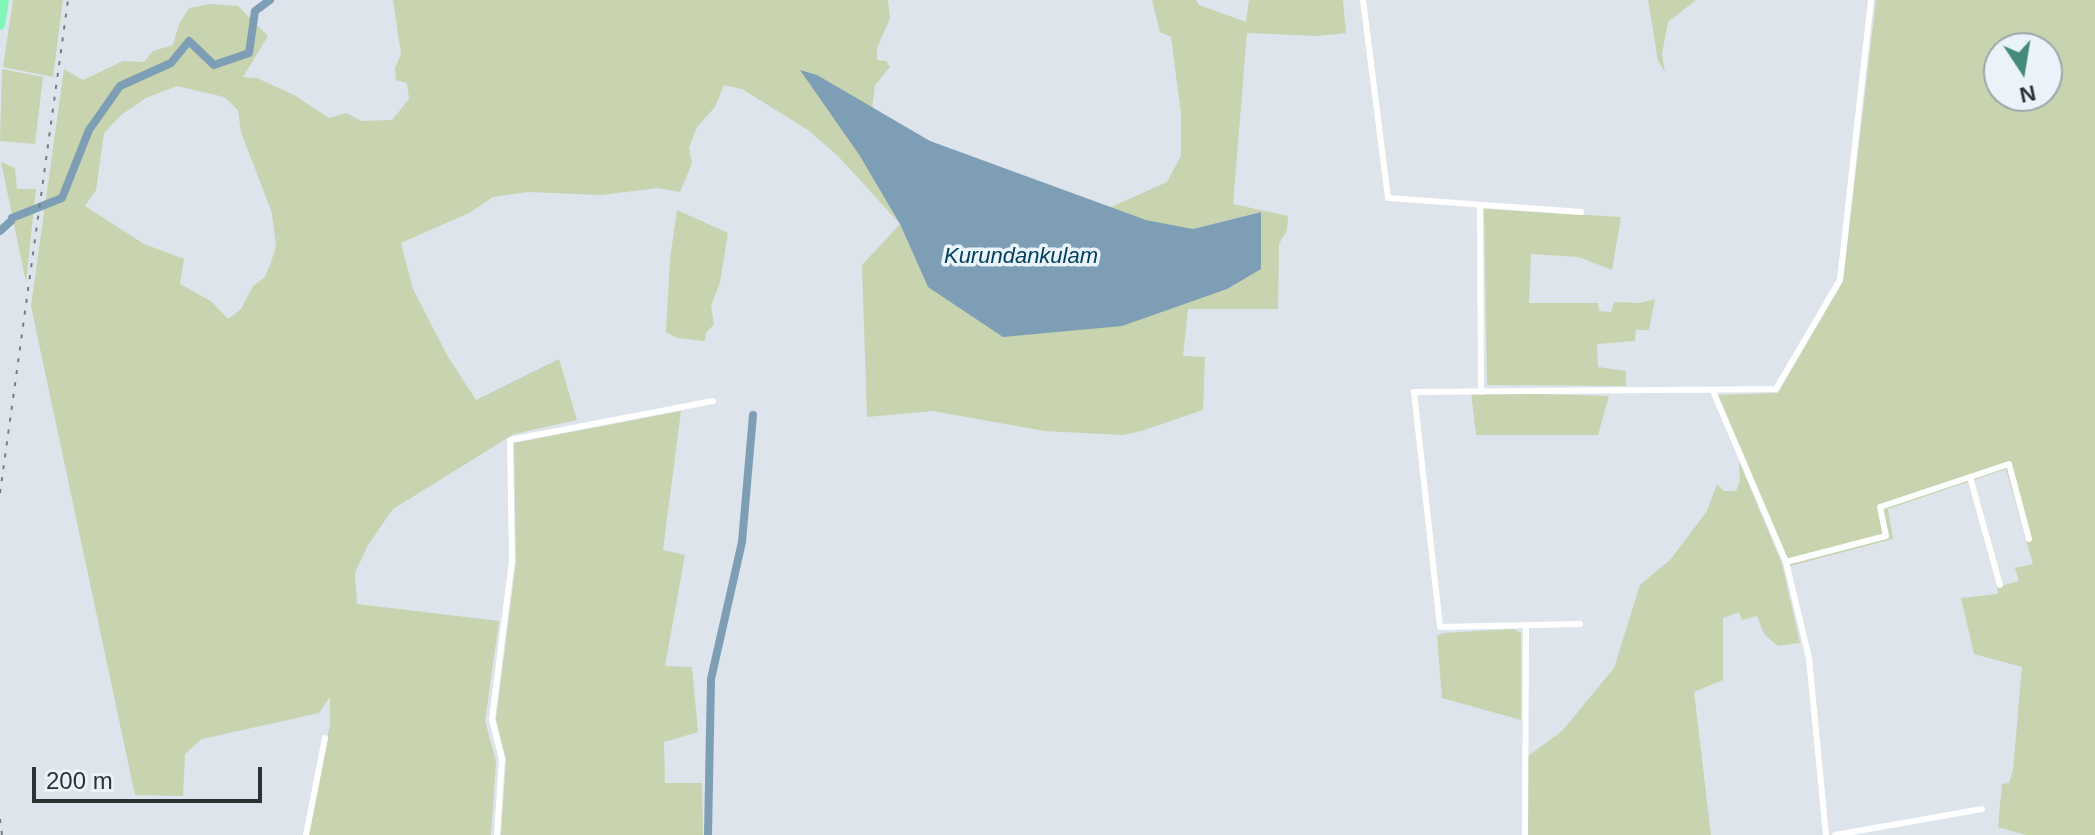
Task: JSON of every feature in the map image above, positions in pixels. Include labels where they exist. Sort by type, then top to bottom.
[{"type":"highway","points":[[0,25],[4,0]]},
{"type":"street","points":[[1363,0],[1388,198],[1581,212]]},
{"type":"street","points":[[1580,624],[1440,627],[1414,392],[1776,389],[1840,280],[1871,0]]},
{"type":"street","points":[[1480,205],[1481,392]]},
{"type":"street","points":[[1713,391],[1786,562],[1809,658],[1826,835]]},
{"type":"street","points":[[497,835],[502,759],[492,719],[512,560],[510,440],[713,401]]},
{"type":"street","points":[[1786,562],[1886,536],[1880,507],[2009,464],[2029,539]]},
{"type":"street","points":[[1970,477],[2000,585]]},
{"type":"street","points":[[1525,835],[1526,625]]},
{"type":"street","points":[[306,835],[325,738]]},
{"type":"street","points":[[1835,835],[1982,809]]},
{"type":"green space","points":[[13,0],[63,0],[53,77],[3,67]]},
{"type":"green space","points":[[393,0],[888,0],[890,18],[877,48],[877,60],[886,61],[890,67],[875,85],[872,110],[817,75],[900,224],[838,156],[808,130],[742,89],[724,85],[715,107],[697,127],[689,148],[692,163],[680,192],[658,188],[601,195],[528,192],[493,197],[471,212],[401,243],[413,289],[447,355],[476,400],[559,359],[577,420],[514,434],[393,509],[368,545],[355,573],[357,604],[499,621],[485,721],[496,761],[491,835],[309,835],[330,724],[330,697],[319,713],[202,739],[185,754],[183,796],[135,795],[31,306],[64,69],[83,80],[123,61],[144,62],[153,51],[173,45],[179,24],[189,8],[210,4],[238,6],[268,36],[243,77],[257,78],[294,95],[329,118],[346,113],[362,121],[392,120],[409,99],[407,83],[396,80],[395,68],[401,54]],"holes":[[[177,86],[224,97],[238,110],[241,132],[272,213],[276,247],[265,277],[253,286],[241,309],[228,319],[212,302],[180,284],[184,259],[144,244],[85,206],[96,190],[104,133],[121,115],[146,98]]]},
{"type":"green space","points":[[1152,0],[1196,0],[1199,5],[1246,22],[1249,0],[1343,0],[1346,33],[1317,36],[1247,33],[1233,204],[1288,216],[1287,230],[1279,244],[1278,309],[1188,309],[1183,356],[1205,357],[1203,410],[1123,435],[1044,431],[933,411],[867,417],[862,265],[900,224],[928,287],[1180,304],[1227,289],[1260,212],[1193,229],[1146,220],[1109,208],[1167,182],[1181,156],[1181,114],[1171,37],[1160,32]]},
{"type":"green space","points":[[1648,0],[1696,0],[1668,22],[1662,54],[1665,72],[1658,61]]},
{"type":"green space","points":[[1876,0],[2095,0],[2095,835],[2026,835],[1998,827],[2002,784],[2009,783],[2013,770],[2022,667],[1974,654],[1961,598],[1998,594],[1997,587],[2019,581],[2015,568],[2033,564],[2006,469],[1888,509],[1893,539],[1790,566],[1717,395],[1778,393],[1843,281]]},
{"type":"green space","points":[[2,69],[43,77],[35,144],[0,141]]},
{"type":"green space","points":[[1,162],[15,168],[17,189],[36,189],[26,282]]},
{"type":"green space","points":[[1484,209],[1621,217],[1612,270],[1579,257],[1531,254],[1529,303],[1598,303],[1599,311],[1611,312],[1614,302],[1640,303],[1655,299],[1649,330],[1636,330],[1635,341],[1597,344],[1598,367],[1626,371],[1626,386],[1487,385]]},
{"type":"green space","points":[[677,210],[728,233],[720,282],[711,306],[714,324],[706,333],[705,341],[677,338],[666,332],[670,259]]},
{"type":"green space","points":[[1471,392],[1609,396],[1598,435],[1476,435]]},
{"type":"green space","points":[[681,411],[663,550],[685,555],[665,666],[692,667],[698,732],[664,742],[665,783],[702,783],[703,835],[501,835],[506,759],[496,719],[516,562],[514,443]]},
{"type":"green space","points":[[1739,461],[1782,564],[1800,643],[1778,646],[1764,634],[1757,616],[1742,620],[1739,612],[1723,618],[1723,680],[1694,692],[1711,835],[1528,835],[1528,756],[1562,731],[1614,668],[1640,585],[1670,560],[1707,511],[1717,484],[1724,491],[1736,491],[1740,481]]},
{"type":"green space","points":[[1514,629],[1521,633],[1521,720],[1442,698],[1437,636]]},
{"type":"water","name":"Kurundankulam","points":[[800,70],[817,75],[930,141],[1146,220],[1193,229],[1261,212],[1261,269],[1227,289],[1122,326],[1003,337],[928,287],[900,224],[860,156]]},
{"type":"waterway","points":[[12,218],[62,198],[89,130],[120,86],[171,63],[189,41],[214,65],[249,53],[255,11],[270,0]]},
{"type":"waterway","points":[[0,231],[11,221]]},
{"type":"waterway","points":[[708,835],[711,679],[742,542],[753,415]]},
{"type":"railway","points":[[0,493],[68,0]]},
{"type":"railway","points":[[0,819],[2,835]]}]
